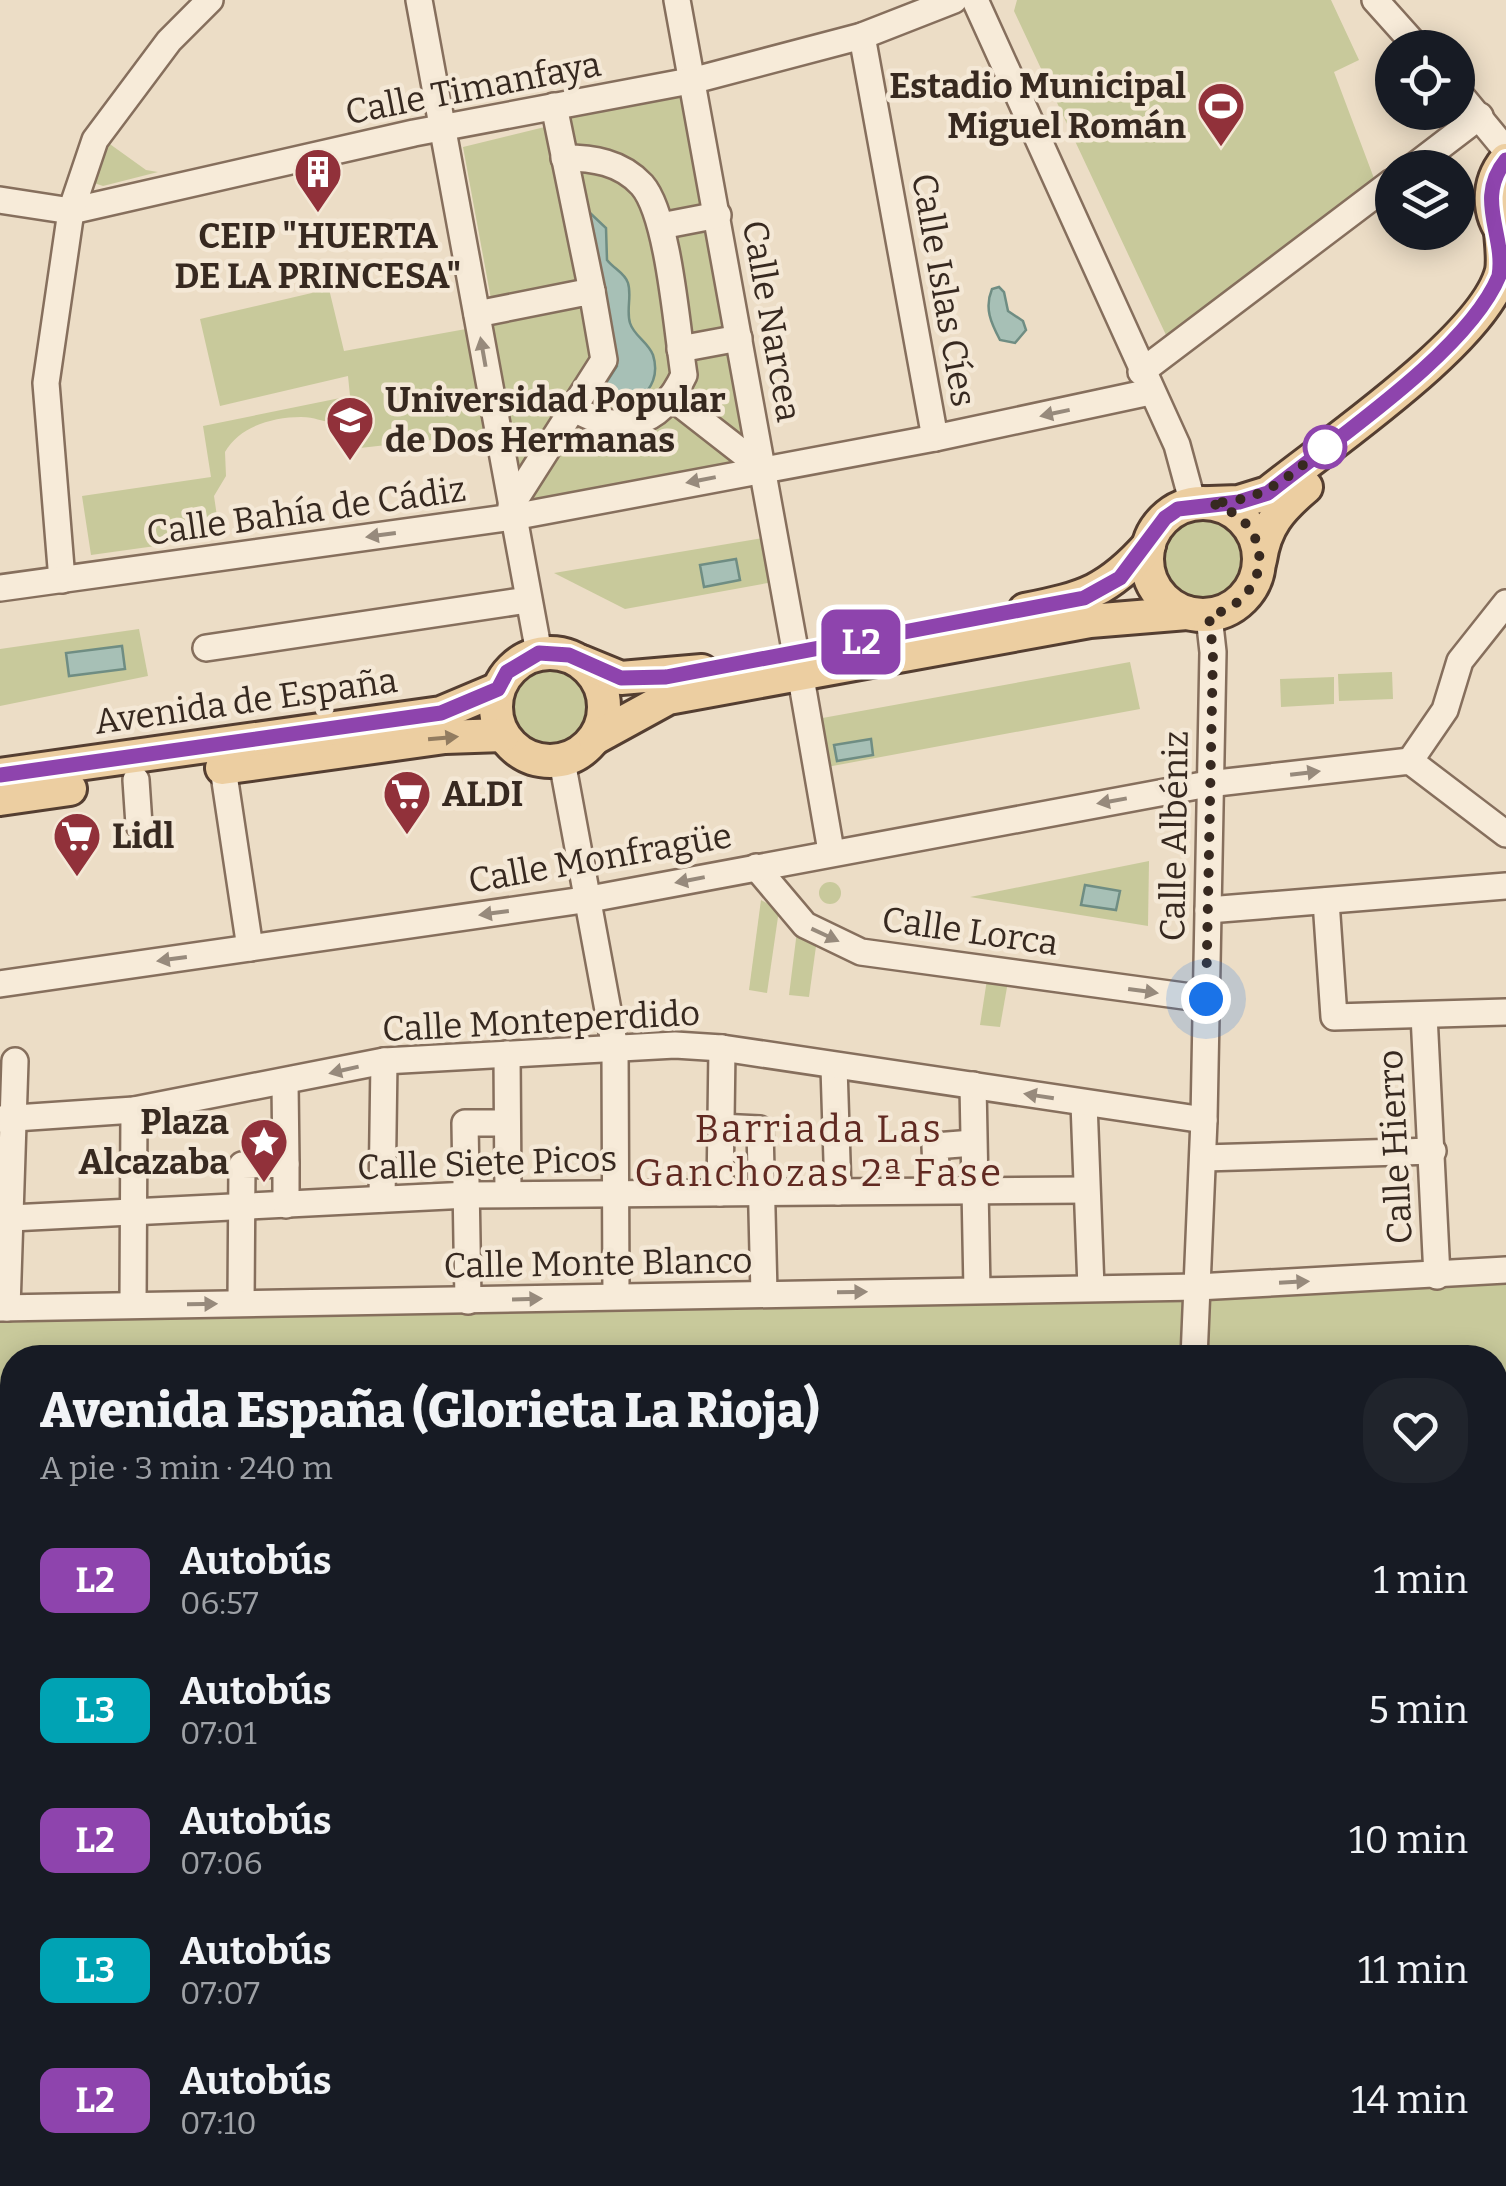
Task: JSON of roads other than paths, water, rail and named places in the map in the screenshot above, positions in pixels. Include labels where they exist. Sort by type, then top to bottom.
[{"type":"main road","points":[[1506,160],[1493,184],[1491,201],[1504,235],[1502,270],[1484,308],[1454,342],[1268,493],[1239,502],[1201,504],[1165,518],[1149,545],[1120,578],[1084,598],[798,663],[668,698],[562,761],[542,760],[520,752],[503,735],[496,712],[498,689],[507,672],[539,653],[554,652],[621,678],[666,677],[798,663],[1090,620],[1198,615],[1239,603],[1257,576],[1264,536],[1279,509],[1447,376],[1506,312]]},
{"type":"main road","points":[[1201,504],[1226,508],[1251,528],[1260,560]]},
{"type":"main road","points":[[1149,545],[1150,579],[1172,606],[1198,615]]},
{"type":"main road","points":[[582,662],[602,688],[605,705],[595,738]]},
{"type":"main road","name":"Avenida de España","points":[[0,775],[441,713],[498,689]]},
{"type":"main road","name":"Avenida de España","points":[[0,799],[445,737],[503,735]]},
{"type":"street","points":[[62,580],[46,384],[71,210],[94,140],[169,41],[210,0]]},
{"type":"street","points":[[419,0],[539,653]]},
{"type":"street","name":"Calle Narcea","points":[[677,0],[695,80],[831,851]]},
{"type":"street","name":"Calle Timanfaya","points":[[0,200],[71,210],[443,128],[695,80],[862,36],[954,0]]},
{"type":"street","points":[[975,0],[1201,504]]},
{"type":"street","points":[[1375,0],[1402,30]]},
{"type":"street","name":"Calle Islas Cíes","points":[[862,36],[936,438]]},
{"type":"street","points":[[512,512],[604,360],[554,106]]},
{"type":"street","points":[[1475,111],[1506,150]]},
{"type":"street","points":[[1436,150],[1480,116]]},
{"type":"street","points":[[564,158],[600,158],[643,186],[661,226],[684,375],[671,397],[646,416],[615,426],[600,424],[573,408]]},
{"type":"street","name":"Calle Bahía de Cádiz","points":[[0,588],[512,512],[936,438],[1145,382],[1375,196]]},
{"type":"street","points":[[661,226],[718,215]]},
{"type":"street","points":[[476,314],[592,290]]},
{"type":"street","points":[[680,349],[739,338]]},
{"type":"street","points":[[671,397],[762,468]]},
{"type":"street","points":[[206,648],[528,600]]},
{"type":"street","points":[[1506,603],[1460,661],[1445,710],[1410,760],[1506,834]]},
{"type":"street","name":"Calle Albéniz","points":[[1194,1345],[1203,1158],[1213,652],[1198,615]]},
{"type":"street","name":"Calle Monfragüe","points":[[0,984],[590,899],[831,851],[1208,784],[1410,760]]},
{"type":"street","points":[[562,761],[615,1048],[616,1296]]},
{"type":"street","points":[[223,768],[250,948]]},
{"type":"street","points":[[136,780],[138,826]]},
{"type":"street","name":"Calle Lorca","points":[[756,868],[805,926],[861,952],[1206,999]]},
{"type":"street","points":[[1208,910],[1506,886]]},
{"type":"street","points":[[1326,901],[1334,1017],[1506,1012]]},
{"type":"street","name":"Calle Hierro","points":[[1424,1015],[1436,1276]]},
{"type":"street","name":"Calle Monteperdido","points":[[8,1119],[134,1110],[384,1061],[615,1048],[722,1048],[834,1068],[1204,1120]]},
{"type":"street","points":[[720,1193],[722,1048]]},
{"type":"street","points":[[507,1054],[508,1194]]},
{"type":"street","points":[[3,1308],[11,1218],[8,1119],[15,1060]]},
{"type":"street","points":[[382,1200],[384,1061]]},
{"type":"street","points":[[834,1068],[838,1192]]},
{"type":"street","points":[[285,1083],[286,1205]]},
{"type":"street","points":[[973,1085],[978,1290]]},
{"type":"street","points":[[1084,1103],[1091,1288]]},
{"type":"street","points":[[133,1305],[134,1110]]},
{"type":"street","points":[[468,1300],[465,1123],[507,1124]]},
{"type":"street","points":[[720,1127],[760,1128],[764,1294]]},
{"type":"street","points":[[937,1190],[935,1146],[973,1144]]},
{"type":"street","points":[[1203,1158],[1433,1151]]},
{"type":"street","points":[[241,1303],[242,1165],[286,1164]]},
{"type":"street","name":"Calle Siete Picos","points":[[11,1218],[134,1215],[468,1195],[1086,1190]]},
{"type":"street","name":"Calle Monte Blanco","points":[[3,1308],[1196,1286],[1506,1270]]},
{"type":"place","name":"Estadio Municipal Miguel Román","points":[[1221,148]]},
{"type":"place","name":"CEIP \"HUERTA DE LA PRINCESA\"","points":[[318,214]]},
{"type":"place","name":"Universidad Popular de Dos Hermanas","points":[[350,462]]},
{"type":"place","name":"ALDI","points":[[407,836]]},
{"type":"place","name":"Lidl","points":[[77,878]]},
{"type":"place","name":"Plaza Alcazaba","points":[[264,1184]]},
{"type":"district","name":"Barriada Las Ganchozas 2ª Fase","points":[[819,1151]]}]
